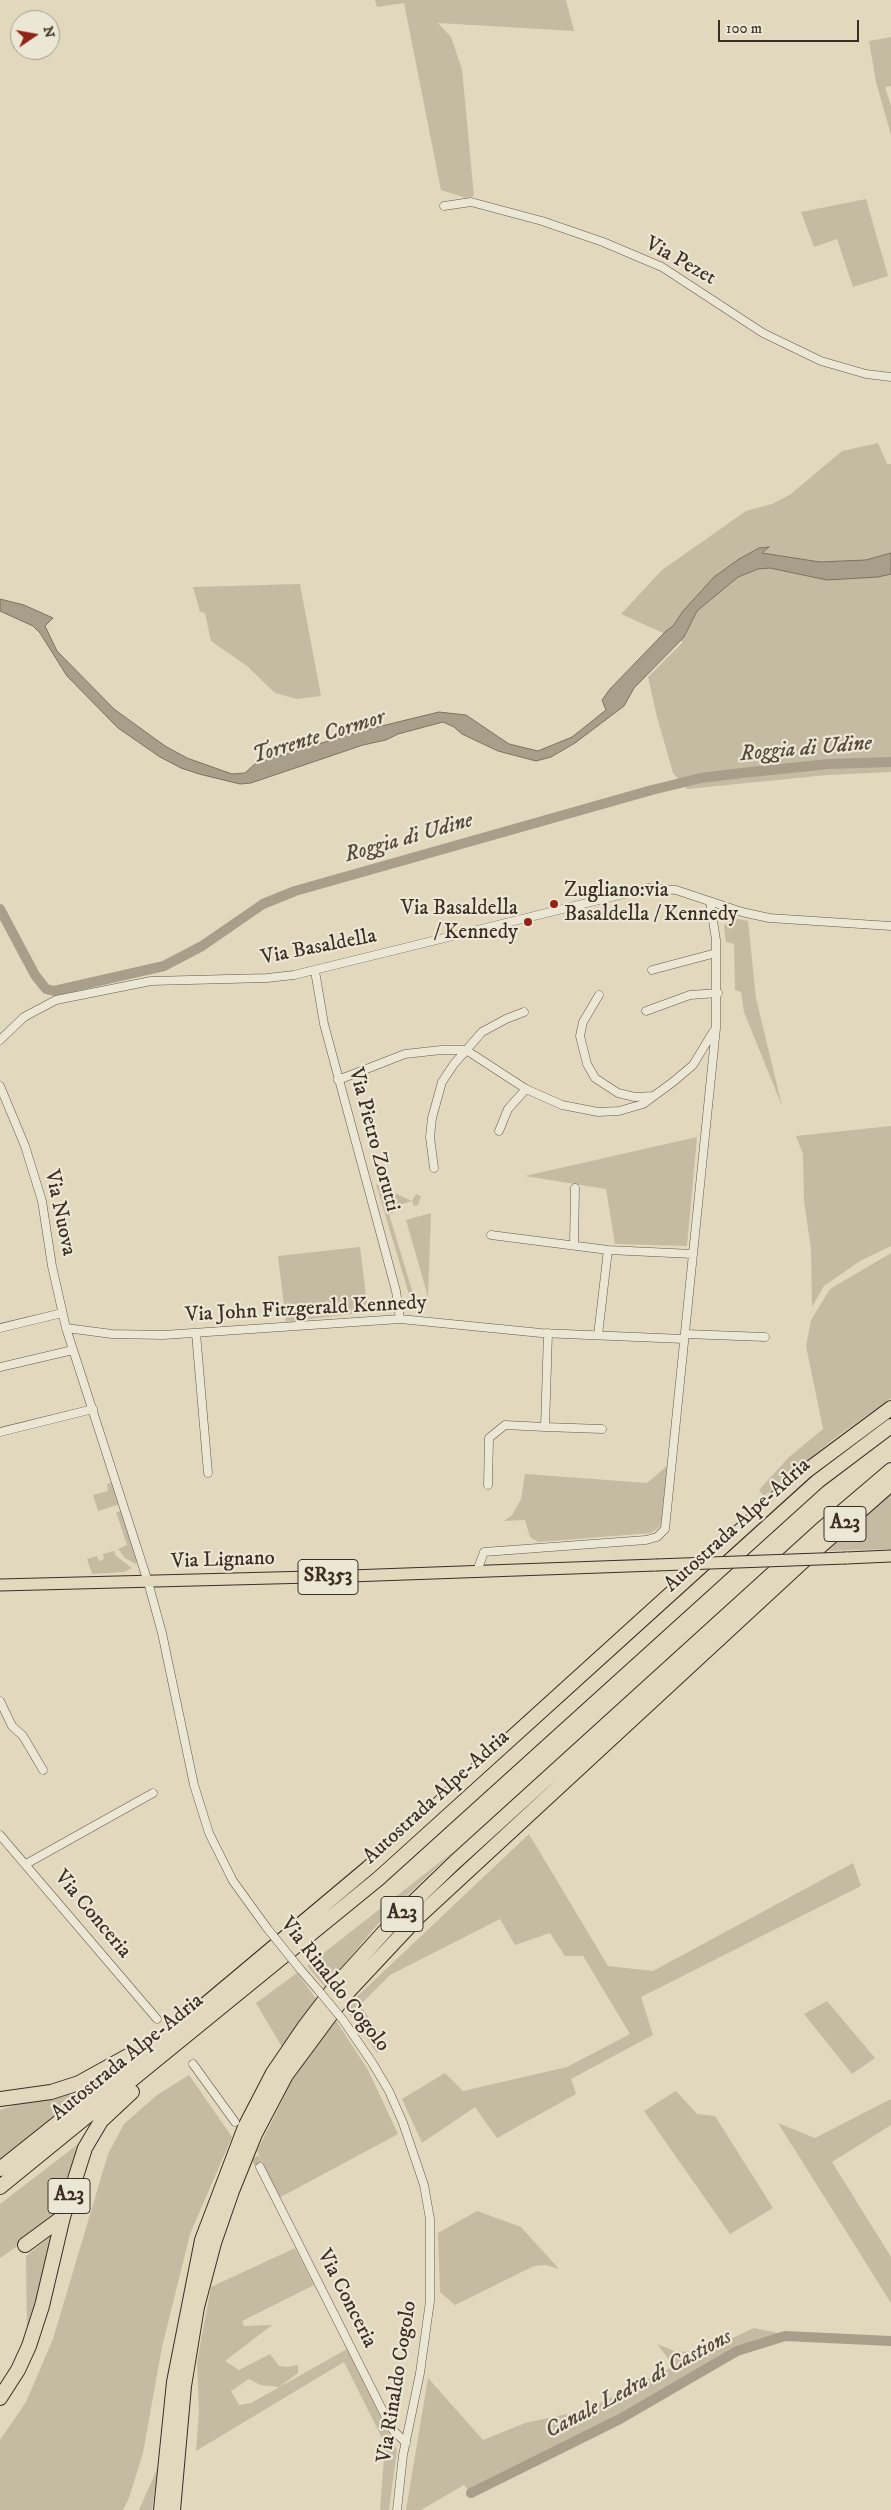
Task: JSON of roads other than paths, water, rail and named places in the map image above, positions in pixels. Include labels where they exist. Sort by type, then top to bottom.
[{"type":"highway","name":"Autostrada Alpe-Adria","points":[[0,2187],[192,2024],[368,1868],[806,1472],[891,1408]]},
{"type":"highway","name":"Autostrada Alpe-Adria","points":[[0,2169],[192,2024],[378,1879],[818,1481],[891,1426]]},
{"type":"highway","name":"A23","points":[[161,2510],[174,2382],[202,2240],[246,2127],[273,2073],[304,2026],[337,1984],[394,1921],[455,1862],[802,1546],[891,1470]]},
{"type":"highway","name":"A23","points":[[173,2510],[184,2386],[197,2308],[214,2243],[232,2191],[255,2134],[286,2075],[346,1994],[418,1917],[799,1564],[891,1484]]},
{"type":"highway","name":"A23","points":[[1,2100],[51,2092],[79,2083],[192,2024]]},
{"type":"highway","name":"A23","points":[[0,2398],[18,2370],[42,2306],[63,2217],[85,2148],[93,2134],[122,2101],[166,2064],[192,2024]]},
{"type":"highway","points":[[25,2245],[63,2217]]},
{"type":"main road","name":"Via Lignano","points":[[0,1585],[148,1582],[891,1556]]},
{"type":"street","name":"Via Pezet","points":[[444,206],[471,202],[542,221],[603,242],[662,268],[763,333],[821,361],[866,374],[891,377]]},
{"type":"street","name":"Via Basaldella","points":[[0,1040],[24,1017],[56,1000],[151,981],[267,978],[315,971],[648,888],[676,890],[769,918],[891,926]]},
{"type":"street","points":[[478,1571],[484,1552],[646,1540],[661,1534],[666,1523],[716,1028],[718,992],[711,902]]},
{"type":"street","points":[[652,970],[716,953]]},
{"type":"street","name":"Via Pietro Zorutti","points":[[315,971],[324,1024],[396,1291],[400,1319]]},
{"type":"street","points":[[646,1011],[690,995],[718,992]]},
{"type":"street","points":[[599,995],[583,1022],[580,1036],[582,1051],[595,1078],[618,1093],[635,1097],[655,1096]]},
{"type":"street","points":[[434,1168],[430,1137],[436,1099],[442,1082],[482,1032],[493,1025],[524,1012]]},
{"type":"street","points":[[338,1080],[405,1054],[441,1050],[466,1050],[526,1089],[562,1104],[598,1112],[634,1108],[655,1096],[692,1065],[716,1028]]},
{"type":"street","name":"Via Nuova","points":[[0,1086],[25,1146],[42,1201],[66,1328],[148,1582]]},
{"type":"street","points":[[499,1131],[508,1109],[526,1089]]},
{"type":"street","points":[[574,1245],[575,1188]]},
{"type":"street","points":[[491,1235],[608,1250],[693,1254]]},
{"type":"street","points":[[598,1335],[608,1250]]},
{"type":"street","points":[[0,1328],[62,1313]]},
{"type":"street","name":"Via John Fitzgerald Kennedy","points":[[66,1328],[112,1334],[163,1335],[400,1319],[548,1333],[765,1337]]},
{"type":"street","points":[[196,1333],[208,1473]]},
{"type":"street","points":[[545,1426],[548,1333]]},
{"type":"street","points":[[0,1367],[73,1350]]},
{"type":"street","points":[[0,1432],[93,1409]]},
{"type":"street","points":[[488,1485],[489,1438],[504,1425],[602,1430]]},
{"type":"street","name":"Via Rinaldo Cogolo","points":[[148,1582],[162,1634],[194,1785],[209,1833],[233,1881],[267,1928],[343,2020],[373,2064],[389,2091],[403,2123],[424,2185],[430,2219],[430,2301],[420,2374],[406,2442],[397,2510]]},
{"type":"street","points":[[0,1701],[12,1726],[23,1736],[43,1770]]},
{"type":"street","points":[[26,1864],[153,1793]]},
{"type":"street","name":"Via Conceria","points":[[0,1835],[157,2019]]},
{"type":"street","points":[[193,2064],[235,2122]]},
{"type":"street","name":"Via Conceria","points":[[260,2167],[392,2429],[406,2442]]},
{"type":"waterway","name":"Roggia di Udine","points":[[0,909],[35,975],[46,989],[54,991],[164,966],[202,946],[263,904],[295,891],[652,790],[701,778],[742,773],[829,764],[891,762]]},
{"type":"waterway","name":"Canale Ledra di Castions","points":[[471,2493],[620,2419],[737,2351],[785,2336],[891,2341]]},
{"type":"tunnel","points":[[249,2147],[260,2167]]},
{"type":"place","name":"Zugliano:via Basaldella / Kennedy","points":[[554,904]]},
{"type":"place","name":"Via Basaldella / Kennedy","points":[[528,922]]},
{"type":"water label","name":"Torrente Cormor","points":[[319,738]]}]
